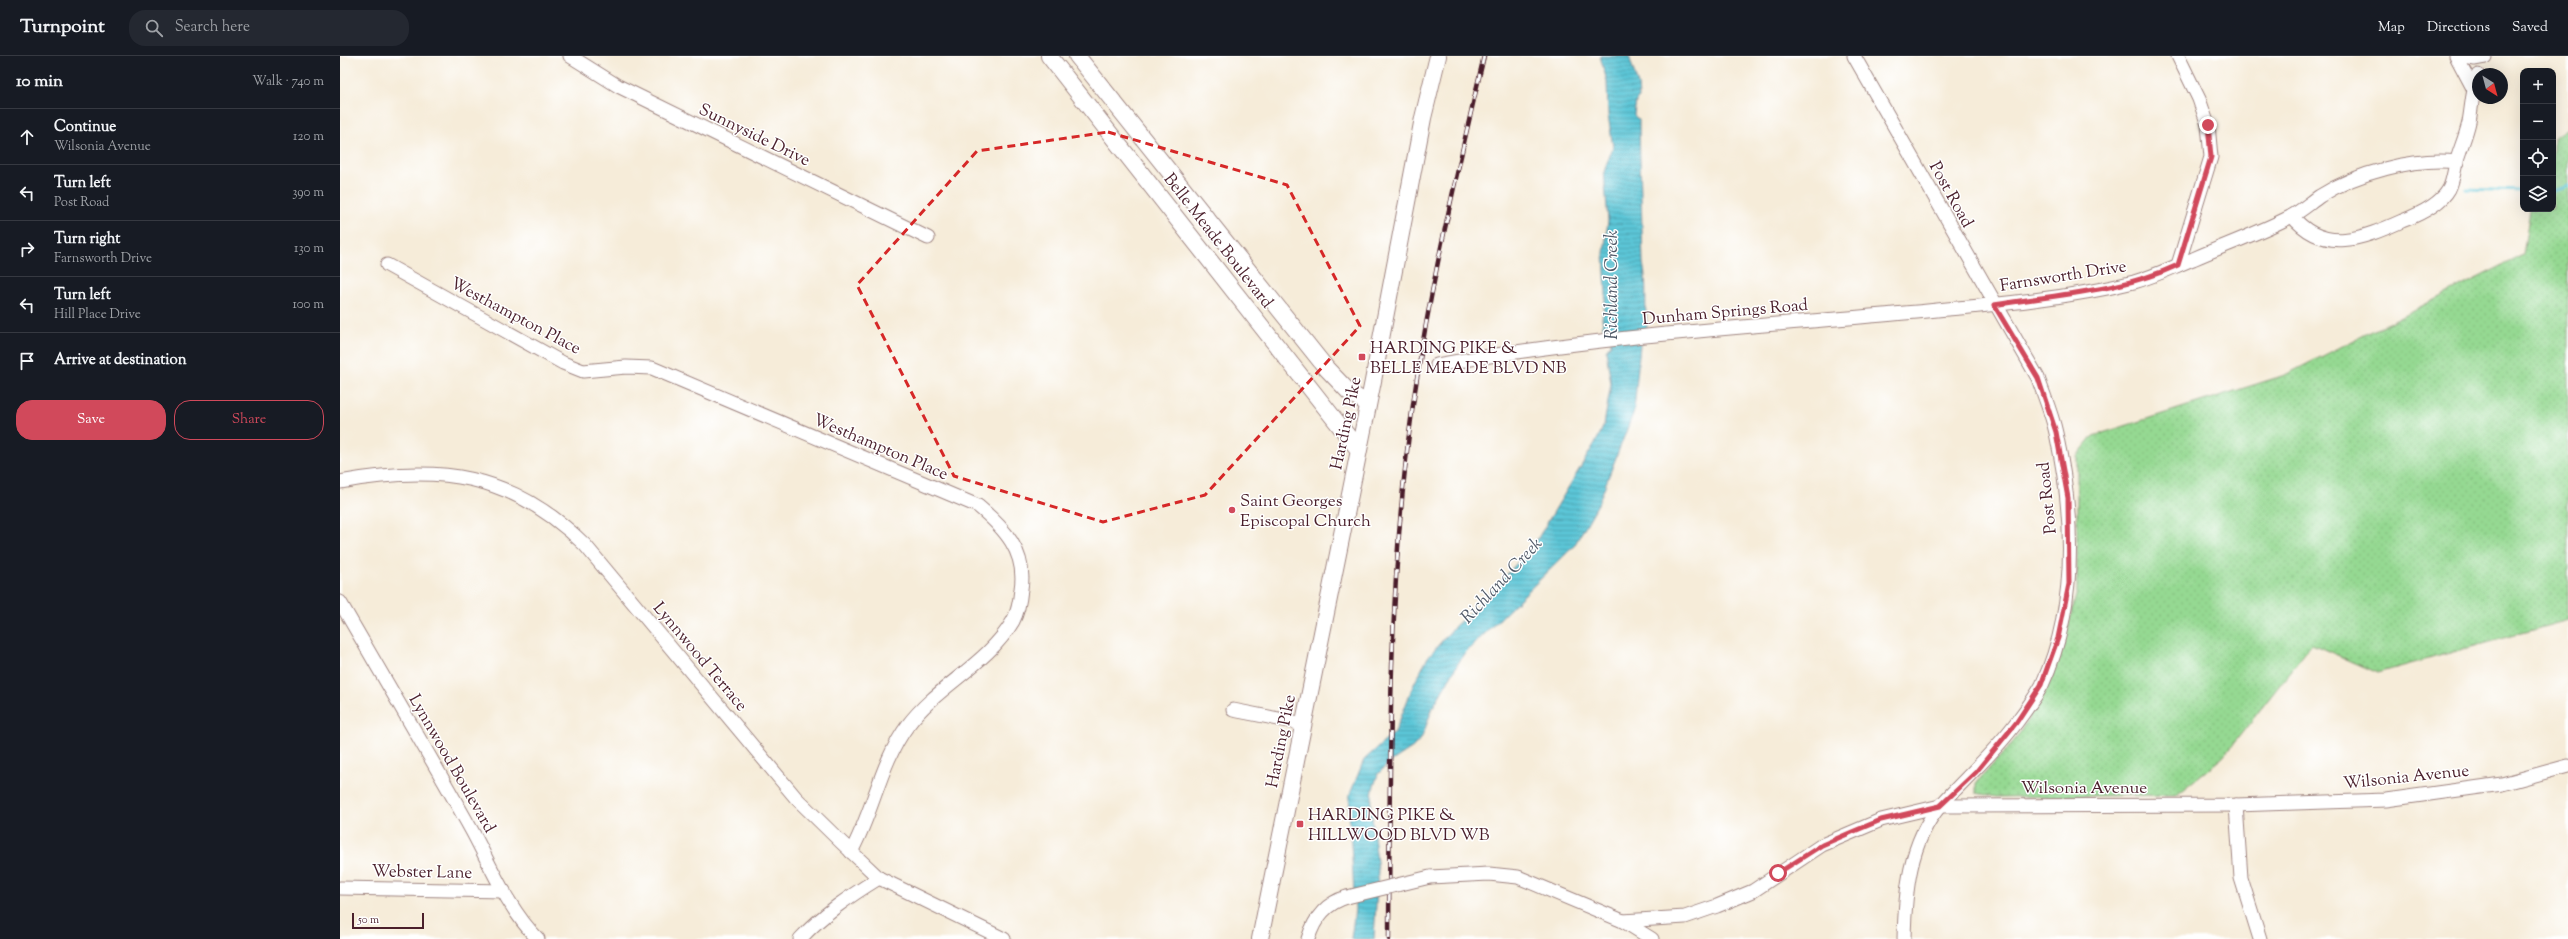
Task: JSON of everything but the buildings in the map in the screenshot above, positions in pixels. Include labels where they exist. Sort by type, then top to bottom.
[{"type":"main road","name":"Belle Meade Boulevard","points":[[1049,56],[1358,449]]},
{"type":"main road","name":"Belle Meade Boulevard","points":[[1077,56],[1327,369],[1349,392],[1368,404]]},
{"type":"main road","name":"Harding Pike","points":[[1260,939],[1368,404],[1423,118],[1438,56]]},
{"type":"main road","points":[[1142,173],[1159,160]]},
{"type":"main road","points":[[1218,270],[1237,256]]},
{"type":"main road","points":[[1271,337],[1289,323]]},
{"type":"street","name":"Sunnyside Drive","points":[[570,56],[618,86],[928,238]]},
{"type":"street","name":"Post Road","points":[[1854,56],[1994,305],[2038,378],[2056,432],[2068,498],[2069,584],[2058,638],[2041,685],[2016,723],[1976,772],[1940,806],[1921,837],[1911,868],[1905,909],[1904,939]]},
{"type":"street","points":[[2178,56],[2199,99],[2208,125],[2211,157],[2178,265]]},
{"type":"street","points":[[2456,56],[2472,86]]},
{"type":"street","points":[[2459,56],[2474,58],[2485,56]]},
{"type":"street","points":[[2480,68],[2485,56]]},
{"type":"street","points":[[2292,216],[2301,226],[2315,235],[2346,240],[2362,238],[2417,215],[2435,203],[2449,189],[2467,131],[2472,95]]},
{"type":"street","name":"Farnsworth Drive","points":[[1994,305],[2084,293],[2151,277],[2292,216],[2327,193],[2352,180],[2377,171],[2436,160],[2457,162]]},
{"type":"street","name":"Westhampton Place","points":[[387,265],[564,364],[583,371],[626,367],[652,368],[978,506],[998,523],[1016,545],[1024,575],[1019,603],[1013,620],[997,643],[930,700],[908,725],[890,752],[865,826],[851,852]]},
{"type":"street","name":"Dunham Springs Road","points":[[1437,365],[1483,356],[1647,336],[1994,305]]},
{"type":"street","name":"Lynnwood Terrace","points":[[340,482],[384,474],[431,473],[470,478],[506,490],[539,507],[562,523],[585,545],[796,798],[851,852],[879,878],[1004,939]]},
{"type":"street","name":"Lynnwood Boulevard","points":[[340,602],[468,824],[523,924],[538,939]]},
{"type":"street","points":[[1233,710],[1304,724]]},
{"type":"street","name":"Wilsonia Avenue","points":[[1623,921],[1685,917],[1717,906],[1753,891],[1822,845],[1834,839],[1881,820],[1940,806],[2236,805],[2386,800],[2502,784],[2568,766]]},
{"type":"street","points":[[2236,805],[2241,878],[2260,939]]},
{"type":"street","points":[[1308,939],[1315,920],[1322,912],[1336,901],[1347,897],[1430,877],[1489,874],[1518,877],[1623,921],[1652,939]]},
{"type":"street","points":[[800,939],[814,924],[843,900],[879,878]]},
{"type":"street","name":"Webster Lane","points":[[340,888],[504,891]]},
{"type":"highlighted area","points":[[1108,132],[1287,185],[1360,326],[1205,495],[1103,522],[954,476],[857,285],[977,151]]},
{"type":"green space","points":[[2568,127],[2568,620],[2378,673],[2312,644],[2223,757],[2176,795],[1996,797],[1976,793],[1976,783],[2014,741],[2046,691],[2063,648],[2077,591],[2077,456],[2093,436],[2285,375],[2523,255],[2530,212],[2556,212],[2556,135]]},
{"type":"water","name":"Richland Creek","points":[[1600,56],[1629,56],[1638,85],[1639,98],[1636,101],[1634,115],[1639,120],[1643,263],[1647,328],[1641,334],[1634,411],[1598,504],[1574,546],[1463,655],[1433,707],[1422,737],[1413,747],[1389,763],[1378,774],[1373,789],[1371,808],[1378,871],[1374,939],[1351,939],[1355,909],[1349,810],[1350,794],[1364,760],[1395,732],[1414,684],[1428,657],[1455,626],[1481,603],[1535,543],[1598,438],[1604,425],[1611,384],[1606,350],[1611,344],[1610,338],[1604,334],[1602,318],[1606,294],[1604,253],[1608,221],[1604,172],[1613,147],[1608,115],[1607,81]]},
{"type":"waterway","points":[[2556,190],[2568,186]]},
{"type":"waterway","points":[[2466,189],[2520,191]]},
{"type":"railway","points":[[1389,939],[1390,759],[1393,639],[1400,520],[1406,460],[1412,409],[1429,307],[1484,56]]},
{"type":"place","name":"HARDING PIKE & BELLE MEADE BLVD NB","points":[[1362,357]]},
{"type":"place","name":"Saint Georges Episcopal Church","points":[[1232,510]]},
{"type":"place","name":"HARDING PIKE & HILLWOOD BLVD WB","points":[[1300,824]]},
{"type":"route","points":[[1778,873],[1822,845],[1881,820],[1940,806],[1976,772],[2016,723],[2041,685],[2058,638],[2069,584],[2068,498],[2056,432],[2038,378],[1994,305],[2026,299],[2086,293],[2151,277],[2178,265],[2203,188],[2211,157],[2208,125]]}]
